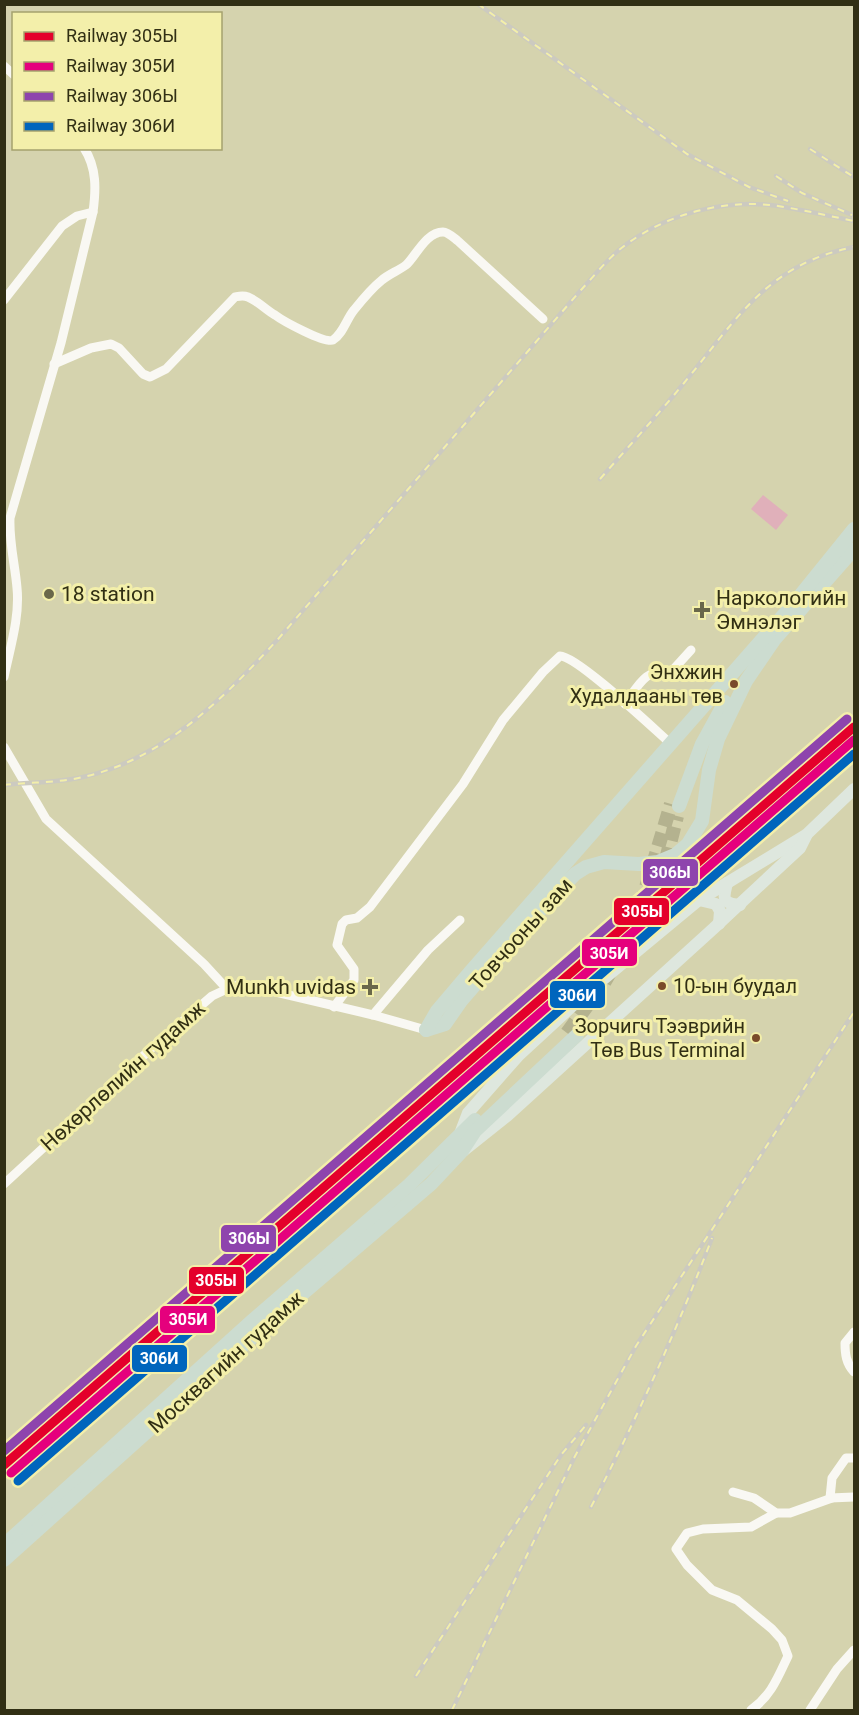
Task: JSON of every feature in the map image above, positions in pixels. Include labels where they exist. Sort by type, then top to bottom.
[{"type":"highway","name":"Товчооны зам","points":[[426,1030],[431,1018],[452,992],[724,680],[795,602],[855,529]]},
{"type":"highway","name":"Товчооны зам","points":[[426,1030],[445,1023],[461,1000],[536,914],[575,874],[586,867],[604,862],[639,864],[658,862],[675,855],[688,844],[702,821],[709,770],[718,739],[746,681],[774,640],[855,549]]},
{"type":"highway","points":[[724,680],[723,691],[689,752],[675,805],[702,744],[729,696],[746,681]]},
{"type":"highway","name":"Москвагийн гудамж","points":[[4,1545],[252,1321],[409,1185],[460,1134],[572,1034],[475,1131],[462,1151],[431,1184],[267,1324],[4,1560]]},
{"type":"main road","points":[[460,1134],[468,1113],[519,1055],[641,947],[699,900],[806,835],[855,789]]},
{"type":"main road","points":[[462,1151],[507,1116],[787,861],[800,848],[806,835]]},
{"type":"main road","points":[[727,883],[725,900],[729,903],[740,904]]},
{"type":"main road","points":[[699,900],[716,904],[720,911],[718,924]]},
{"type":"street","points":[[4,677],[16,619],[17,589],[9,537],[10,518],[61,343],[93,212],[96,192],[94,172],[85,150]]},
{"type":"street","points":[[4,300],[62,226],[77,216],[93,212]]},
{"type":"street","points":[[54,364],[91,348],[111,344],[119,348],[143,375],[150,377],[166,369],[235,297],[242,296],[253,299],[277,317],[320,339],[330,341],[342,329],[353,310],[383,279],[406,265],[426,242],[442,232],[458,241],[543,319]]},
{"type":"street","points":[[625,704],[648,675],[658,669],[671,672],[691,650]]},
{"type":"street","points":[[334,1007],[354,980],[354,969],[336,945],[342,924],[345,920],[357,918],[370,908],[463,784],[502,720],[543,672],[560,656],[565,656],[584,669],[670,743]]},
{"type":"street","points":[[6,751],[46,819],[204,964],[226,989]]},
{"type":"street","points":[[373,1015],[428,950],[460,920]]},
{"type":"street","name":"Нөхөрлөлийн гудамж","points":[[4,1184],[154,1046],[212,996],[226,989],[238,985],[246,986],[373,1015],[426,1030]]},
{"type":"street","points":[[855,1332],[845,1342],[845,1354],[849,1366],[855,1372]]},
{"type":"street","points":[[832,1498],[830,1498],[832,1478],[846,1458],[855,1458]]},
{"type":"street","points":[[734,1492],[754,1498],[776,1513]]},
{"type":"street","points":[[751,1710],[772,1690],[788,1656],[782,1640],[737,1600],[712,1590],[687,1565],[676,1549],[687,1533],[703,1529],[751,1527],[776,1513],[790,1513],[832,1498],[855,1497]]},
{"type":"street","points":[[810,1710],[837,1670],[855,1650]]},
{"type":"shaded area","points":[[763,495],[788,515],[776,530],[751,509]]},
{"type":"tunnel","points":[[567,1033],[604,983],[636,921],[671,804]]},
{"type":"tunnel","points":[[629,959],[656,899],[677,816]]},
{"type":"railway","points":[[478,4],[687,154],[749,187],[788,201]]},
{"type":"railway","points":[[810,149],[854,177]]},
{"type":"railway","points":[[776,176],[802,193],[852,215]]},
{"type":"railway","points":[[4,785],[73,779],[112,769],[166,741],[215,703],[279,638],[599,270],[619,250],[636,238],[654,227],[694,212],[736,205],[778,206],[854,221]]},
{"type":"railway","points":[[600,479],[756,298],[776,281],[798,267],[824,255],[854,247]]},
{"type":"railway","points":[[452,1710],[574,1458],[636,1346],[854,1012]]},
{"type":"railway","points":[[591,1507],[655,1374],[712,1238]]},
{"type":"railway","points":[[416,1676],[561,1455],[586,1425]]},
{"type":"rail line","name":"306Ы","points":[[4,1451],[847,719]]},
{"type":"rail line","name":"305Ы","points":[[4,1465],[854,727]]},
{"type":"rail line","name":"305И","points":[[11,1473],[854,740]]},
{"type":"rail line","name":"306И","points":[[18,1481],[854,754]]},
{"type":"place","name":"18 station","points":[[49,594]]},
{"type":"place","name":"Наркологийн Эмнэлэг","points":[[702,610]]},
{"type":"place","name":"Энхжин Худалдааны төв","points":[[734,684]]},
{"type":"place","name":"10-ын буудал","points":[[662,986]]},
{"type":"place","name":"Munkh uvidas","points":[[370,987]]},
{"type":"place","name":"Зорчигч Тээврийн Төв Bus Terminal","points":[[756,1038]]}]
